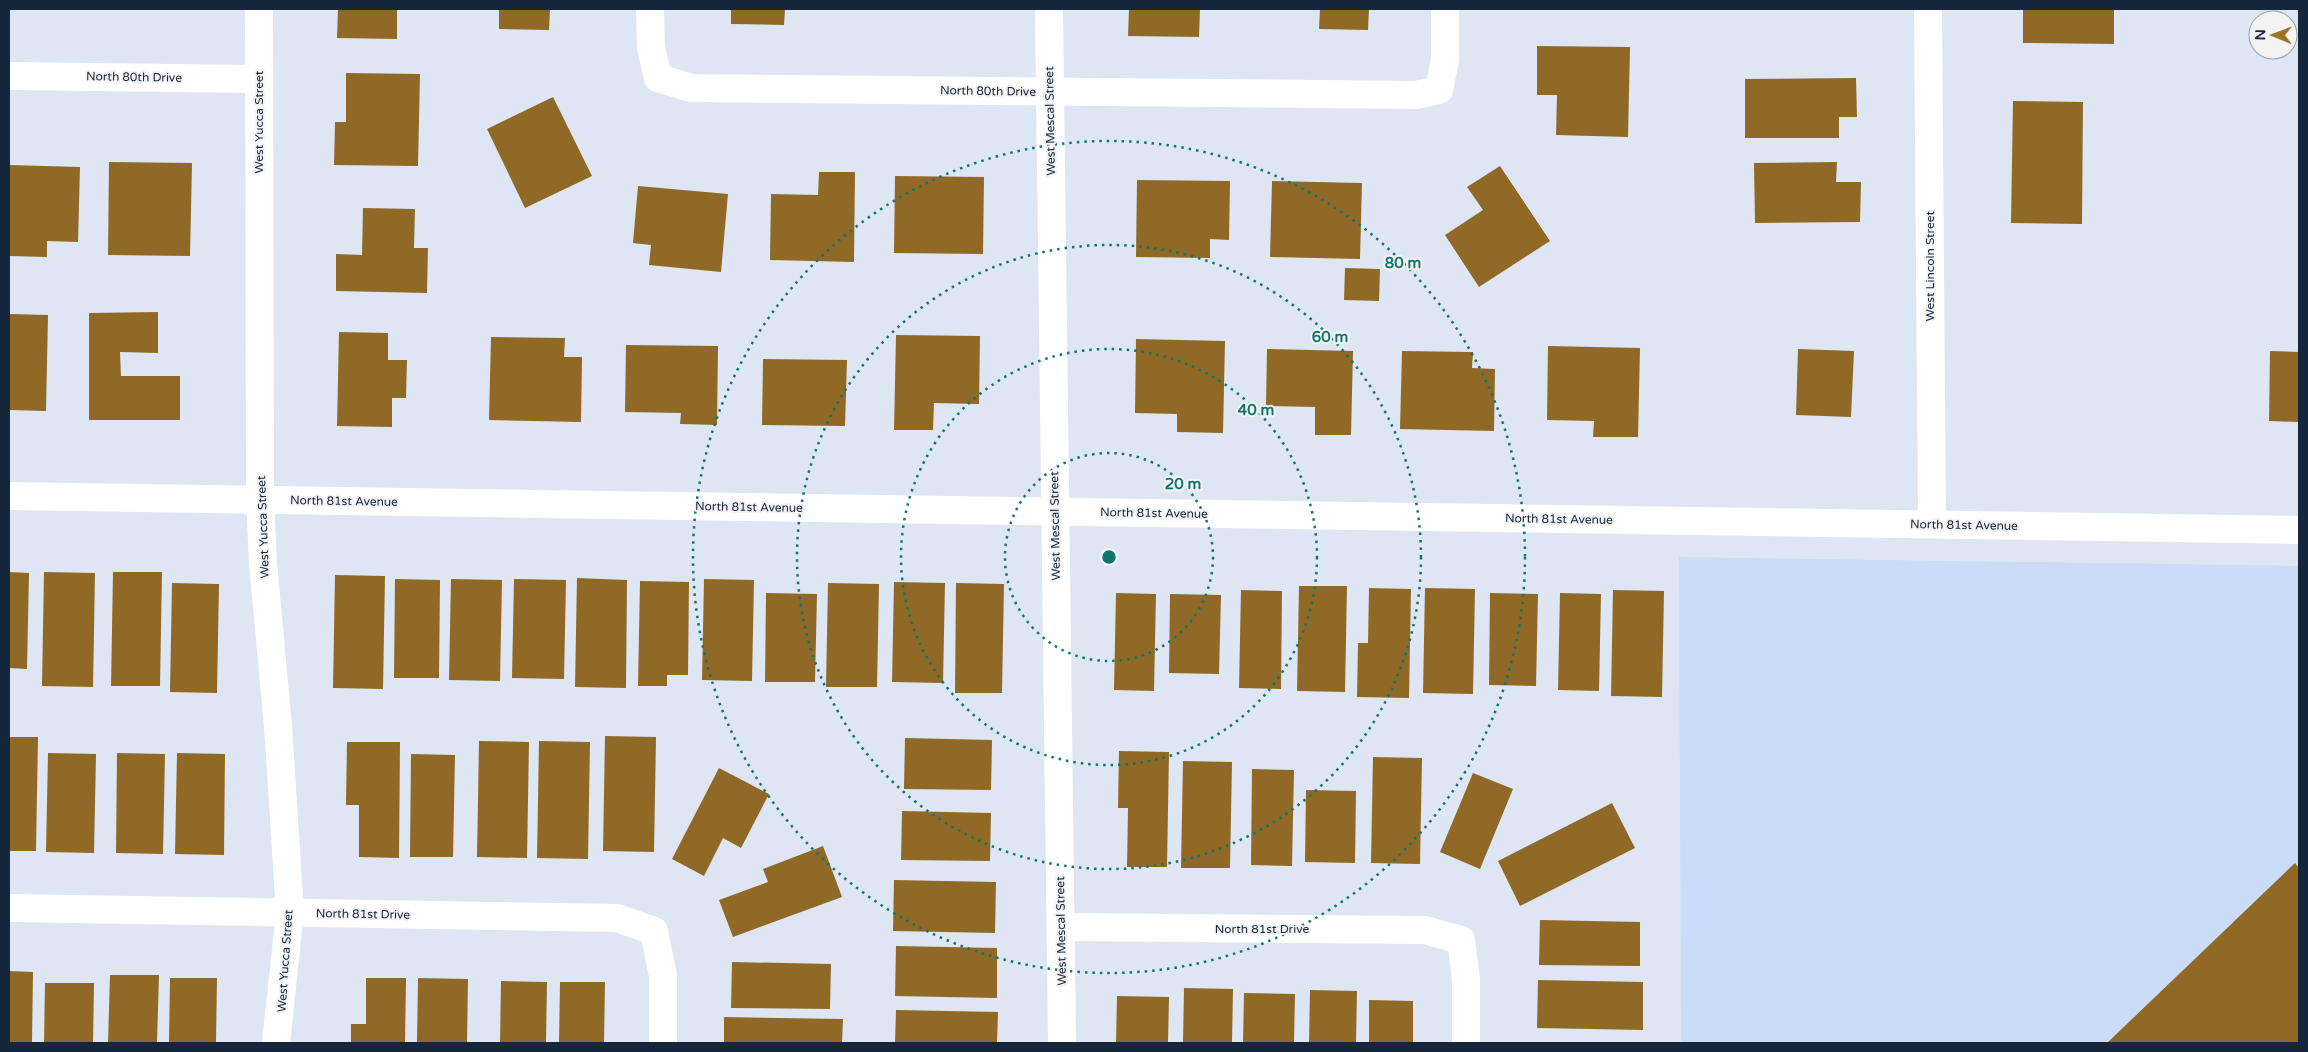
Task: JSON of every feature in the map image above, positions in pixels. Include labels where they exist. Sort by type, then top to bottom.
[{"type":"street","name":"West Yucca Street","points":[[259,9],[260,500],[263,563],[278,726],[290,912],[276,1043]]},
{"type":"street","name":"North 80th Drive","points":[[650,9],[650,48],[658,78],[691,88],[1416,95],[1439,90],[1445,60],[1445,9]]},
{"type":"street","name":"West Mescal Street","points":[[1049,9],[1062,1043]]},
{"type":"street","name":"West Lincoln Street","points":[[1928,9],[1932,524]]},
{"type":"street","name":"North 80th Drive","points":[[9,76],[259,79]]},
{"type":"street","name":"North 81st Avenue","points":[[9,496],[2299,530]]},
{"type":"street","name":"North 81st Drive","points":[[9,908],[617,918],[654,931],[663,976],[663,1043]]},
{"type":"street","name":"North 81st Drive","points":[[1061,927],[1425,930],[1461,940],[1466,979],[1466,1043]]},
{"type":"shaded area","points":[[1679,557],[2299,566],[2299,1043],[1681,1043]]},
{"type":"building","points":[[338,9],[397,9],[397,39],[337,38]]},
{"type":"building","points":[[499,9],[550,9],[549,30],[499,29]]},
{"type":"building","points":[[731,9],[785,9],[784,25],[731,24]]},
{"type":"building","points":[[1129,9],[1200,9],[1199,37],[1128,36]]},
{"type":"building","points":[[1320,9],[1369,9],[1368,30],[1319,29]]},
{"type":"building","points":[[2023,9],[2114,9],[2114,44],[2023,43]]},
{"type":"building","points":[[1537,46],[1630,47],[1628,137],[1556,135],[1557,95],[1537,95]]},
{"type":"building","points":[[346,73],[420,74],[418,166],[334,165],[335,122],[346,122]]},
{"type":"building","points":[[1856,78],[1857,117],[1839,117],[1839,138],[1745,138],[1745,79]]},
{"type":"building","points":[[553,97],[592,176],[525,208],[487,129]]},
{"type":"building","points":[[2013,101],[2083,102],[2082,224],[2011,223]]},
{"type":"building","points":[[109,162],[192,163],[190,256],[108,255]]},
{"type":"building","points":[[1837,162],[1836,182],[1861,182],[1860,222],[1755,223],[1754,163]]},
{"type":"building","points":[[9,165],[80,167],[78,242],[47,241],[47,257],[9,256]]},
{"type":"building","points":[[1500,166],[1550,241],[1479,287],[1445,235],[1483,210],[1467,187]]},
{"type":"building","points":[[819,172],[855,172],[854,262],[770,260],[771,194],[818,195]]},
{"type":"building","points":[[895,176],[984,177],[983,254],[894,253]]},
{"type":"building","points":[[1137,180],[1230,181],[1229,240],[1210,239],[1210,258],[1136,257]]},
{"type":"building","points":[[1272,181],[1362,183],[1360,259],[1270,257]]},
{"type":"building","points":[[638,186],[728,194],[721,272],[649,265],[651,245],[633,243]]},
{"type":"building","points":[[363,208],[415,209],[414,248],[428,248],[427,293],[336,291],[336,254],[362,255]]},
{"type":"building","points":[[1345,268],[1380,269],[1379,301],[1344,300]]},
{"type":"building","points":[[158,312],[158,353],[120,352],[121,376],[180,376],[180,420],[89,420],[89,313]]},
{"type":"building","points":[[9,314],[48,315],[46,411],[9,410]]},
{"type":"building","points":[[339,332],[388,333],[388,360],[407,360],[406,398],[392,398],[392,427],[337,426]]},
{"type":"building","points":[[896,335],[980,336],[979,404],[934,403],[933,430],[894,430]]},
{"type":"building","points":[[491,337],[565,338],[564,357],[582,357],[581,422],[489,420]]},
{"type":"building","points":[[1136,339],[1225,341],[1223,433],[1177,432],[1177,414],[1135,413]]},
{"type":"building","points":[[626,345],[718,346],[717,425],[680,424],[681,413],[625,412]]},
{"type":"building","points":[[1548,346],[1640,348],[1638,437],[1593,437],[1594,421],[1547,420]]},
{"type":"building","points":[[1267,349],[1353,351],[1351,435],[1315,435],[1315,407],[1266,406]]},
{"type":"building","points":[[1798,349],[1854,351],[1851,417],[1796,415]]},
{"type":"building","points":[[1402,351],[1473,352],[1472,368],[1495,369],[1494,431],[1400,429]]},
{"type":"building","points":[[2270,351],[2299,352],[2299,422],[2269,421]]},
{"type":"building","points":[[763,359],[847,360],[845,426],[762,425]]},
{"type":"building","points":[[9,572],[29,573],[27,669],[9,668]]},
{"type":"building","points":[[44,572],[95,573],[93,687],[42,686]]},
{"type":"building","points":[[113,572],[162,572],[160,686],[111,686]]},
{"type":"building","points":[[335,575],[385,576],[383,689],[333,688]]},
{"type":"building","points":[[577,578],[627,580],[626,688],[575,687]]},
{"type":"building","points":[[395,579],[440,580],[439,678],[394,678]]},
{"type":"building","points":[[451,579],[502,580],[500,681],[449,680]]},
{"type":"building","points":[[514,579],[566,580],[564,679],[512,678]]},
{"type":"building","points":[[704,579],[754,580],[752,681],[702,680]]},
{"type":"building","points":[[640,581],[689,582],[688,675],[667,675],[667,686],[638,686]]},
{"type":"building","points":[[894,582],[945,583],[943,683],[892,682]]},
{"type":"building","points":[[172,583],[219,584],[217,693],[170,692]]},
{"type":"building","points":[[828,583],[879,584],[877,687],[826,687]]},
{"type":"building","points":[[956,583],[1004,584],[1002,693],[955,693]]},
{"type":"building","points":[[1299,586],[1347,586],[1345,692],[1297,691]]},
{"type":"building","points":[[1369,588],[1411,589],[1409,698],[1357,697],[1358,643],[1368,643]]},
{"type":"building","points":[[1425,588],[1475,589],[1473,694],[1423,693]]},
{"type":"building","points":[[1241,590],[1282,591],[1281,689],[1239,688]]},
{"type":"building","points":[[1613,590],[1664,591],[1662,697],[1611,696]]},
{"type":"building","points":[[766,593],[817,594],[815,682],[765,682]]},
{"type":"building","points":[[1116,593],[1156,594],[1154,691],[1114,690]]},
{"type":"building","points":[[1490,593],[1538,594],[1536,686],[1489,685]]},
{"type":"building","points":[[1560,593],[1601,594],[1599,691],[1558,690]]},
{"type":"building","points":[[1170,594],[1221,595],[1219,674],[1169,673]]},
{"type":"building","points":[[605,736],[656,737],[654,852],[603,851]]},
{"type":"building","points":[[9,737],[38,737],[36,851],[9,851]]},
{"type":"building","points":[[905,738],[992,740],[991,790],[904,789]]},
{"type":"building","points":[[479,741],[529,742],[527,858],[477,857]]},
{"type":"building","points":[[539,741],[590,742],[588,859],[537,858]]},
{"type":"building","points":[[347,742],[400,742],[399,858],[359,857],[359,805],[346,805]]},
{"type":"building","points":[[1119,751],[1169,752],[1167,867],[1127,867],[1128,808],[1118,808]]},
{"type":"building","points":[[48,753],[96,754],[94,853],[46,852]]},
{"type":"building","points":[[117,753],[165,754],[163,854],[116,853]]},
{"type":"building","points":[[177,753],[225,754],[224,855],[175,854]]},
{"type":"building","points":[[411,754],[455,755],[453,857],[410,857]]},
{"type":"building","points":[[1373,757],[1422,758],[1420,864],[1371,863]]},
{"type":"building","points":[[1183,761],[1232,762],[1230,868],[1181,868]]},
{"type":"building","points":[[719,768],[769,794],[741,848],[723,838],[704,876],[672,859]]},
{"type":"building","points":[[1252,769],[1294,770],[1292,866],[1251,865]]},
{"type":"building","points":[[1473,773],[1513,789],[1480,869],[1440,852]]},
{"type":"building","points":[[1306,790],[1356,791],[1355,863],[1305,862]]},
{"type":"building","points":[[1612,803],[1635,848],[1520,906],[1498,861]]},
{"type":"building","points":[[902,811],[991,813],[990,861],[901,860]]},
{"type":"building","points":[[823,846],[842,897],[733,937],[719,900],[768,882],[763,869]]},
{"type":"building","points":[[2295,863],[2299,868],[2299,1043],[2107,1043]]},
{"type":"building","points":[[894,880],[996,882],[995,933],[893,931]]},
{"type":"building","points":[[1540,920],[1640,922],[1640,966],[1539,965]]},
{"type":"building","points":[[896,946],[997,948],[997,998],[895,996]]},
{"type":"building","points":[[732,962],[831,964],[830,1009],[731,1008]]},
{"type":"building","points":[[9,971],[33,972],[32,1043],[9,1043]]},
{"type":"building","points":[[110,975],[159,975],[157,1043],[108,1043]]},
{"type":"building","points":[[170,978],[217,978],[216,1043],[169,1043]]},
{"type":"building","points":[[366,978],[406,978],[405,1043],[351,1043],[351,1024],[366,1024]]},
{"type":"building","points":[[418,978],[468,979],[467,1043],[417,1043]]},
{"type":"building","points":[[1538,980],[1643,982],[1643,1030],[1537,1028]]},
{"type":"building","points":[[501,981],[547,982],[546,1043],[500,1043]]},
{"type":"building","points":[[560,982],[605,982],[604,1043],[559,1043]]},
{"type":"building","points":[[45,983],[94,983],[93,1043],[44,1043]]},
{"type":"building","points":[[1184,988],[1233,989],[1232,1043],[1183,1043]]},
{"type":"building","points":[[1310,990],[1357,991],[1356,1043],[1309,1043]]},
{"type":"building","points":[[1244,993],[1295,994],[1294,1043],[1243,1043]]},
{"type":"building","points":[[1117,996],[1169,997],[1168,1043],[1116,1043]]},
{"type":"building","points":[[1369,1000],[1413,1001],[1413,1043],[1369,1043]]},
{"type":"building","points":[[896,1010],[998,1012],[997,1043],[895,1043]]},
{"type":"building","points":[[724,1017],[843,1019],[842,1043],[724,1043]]}]
